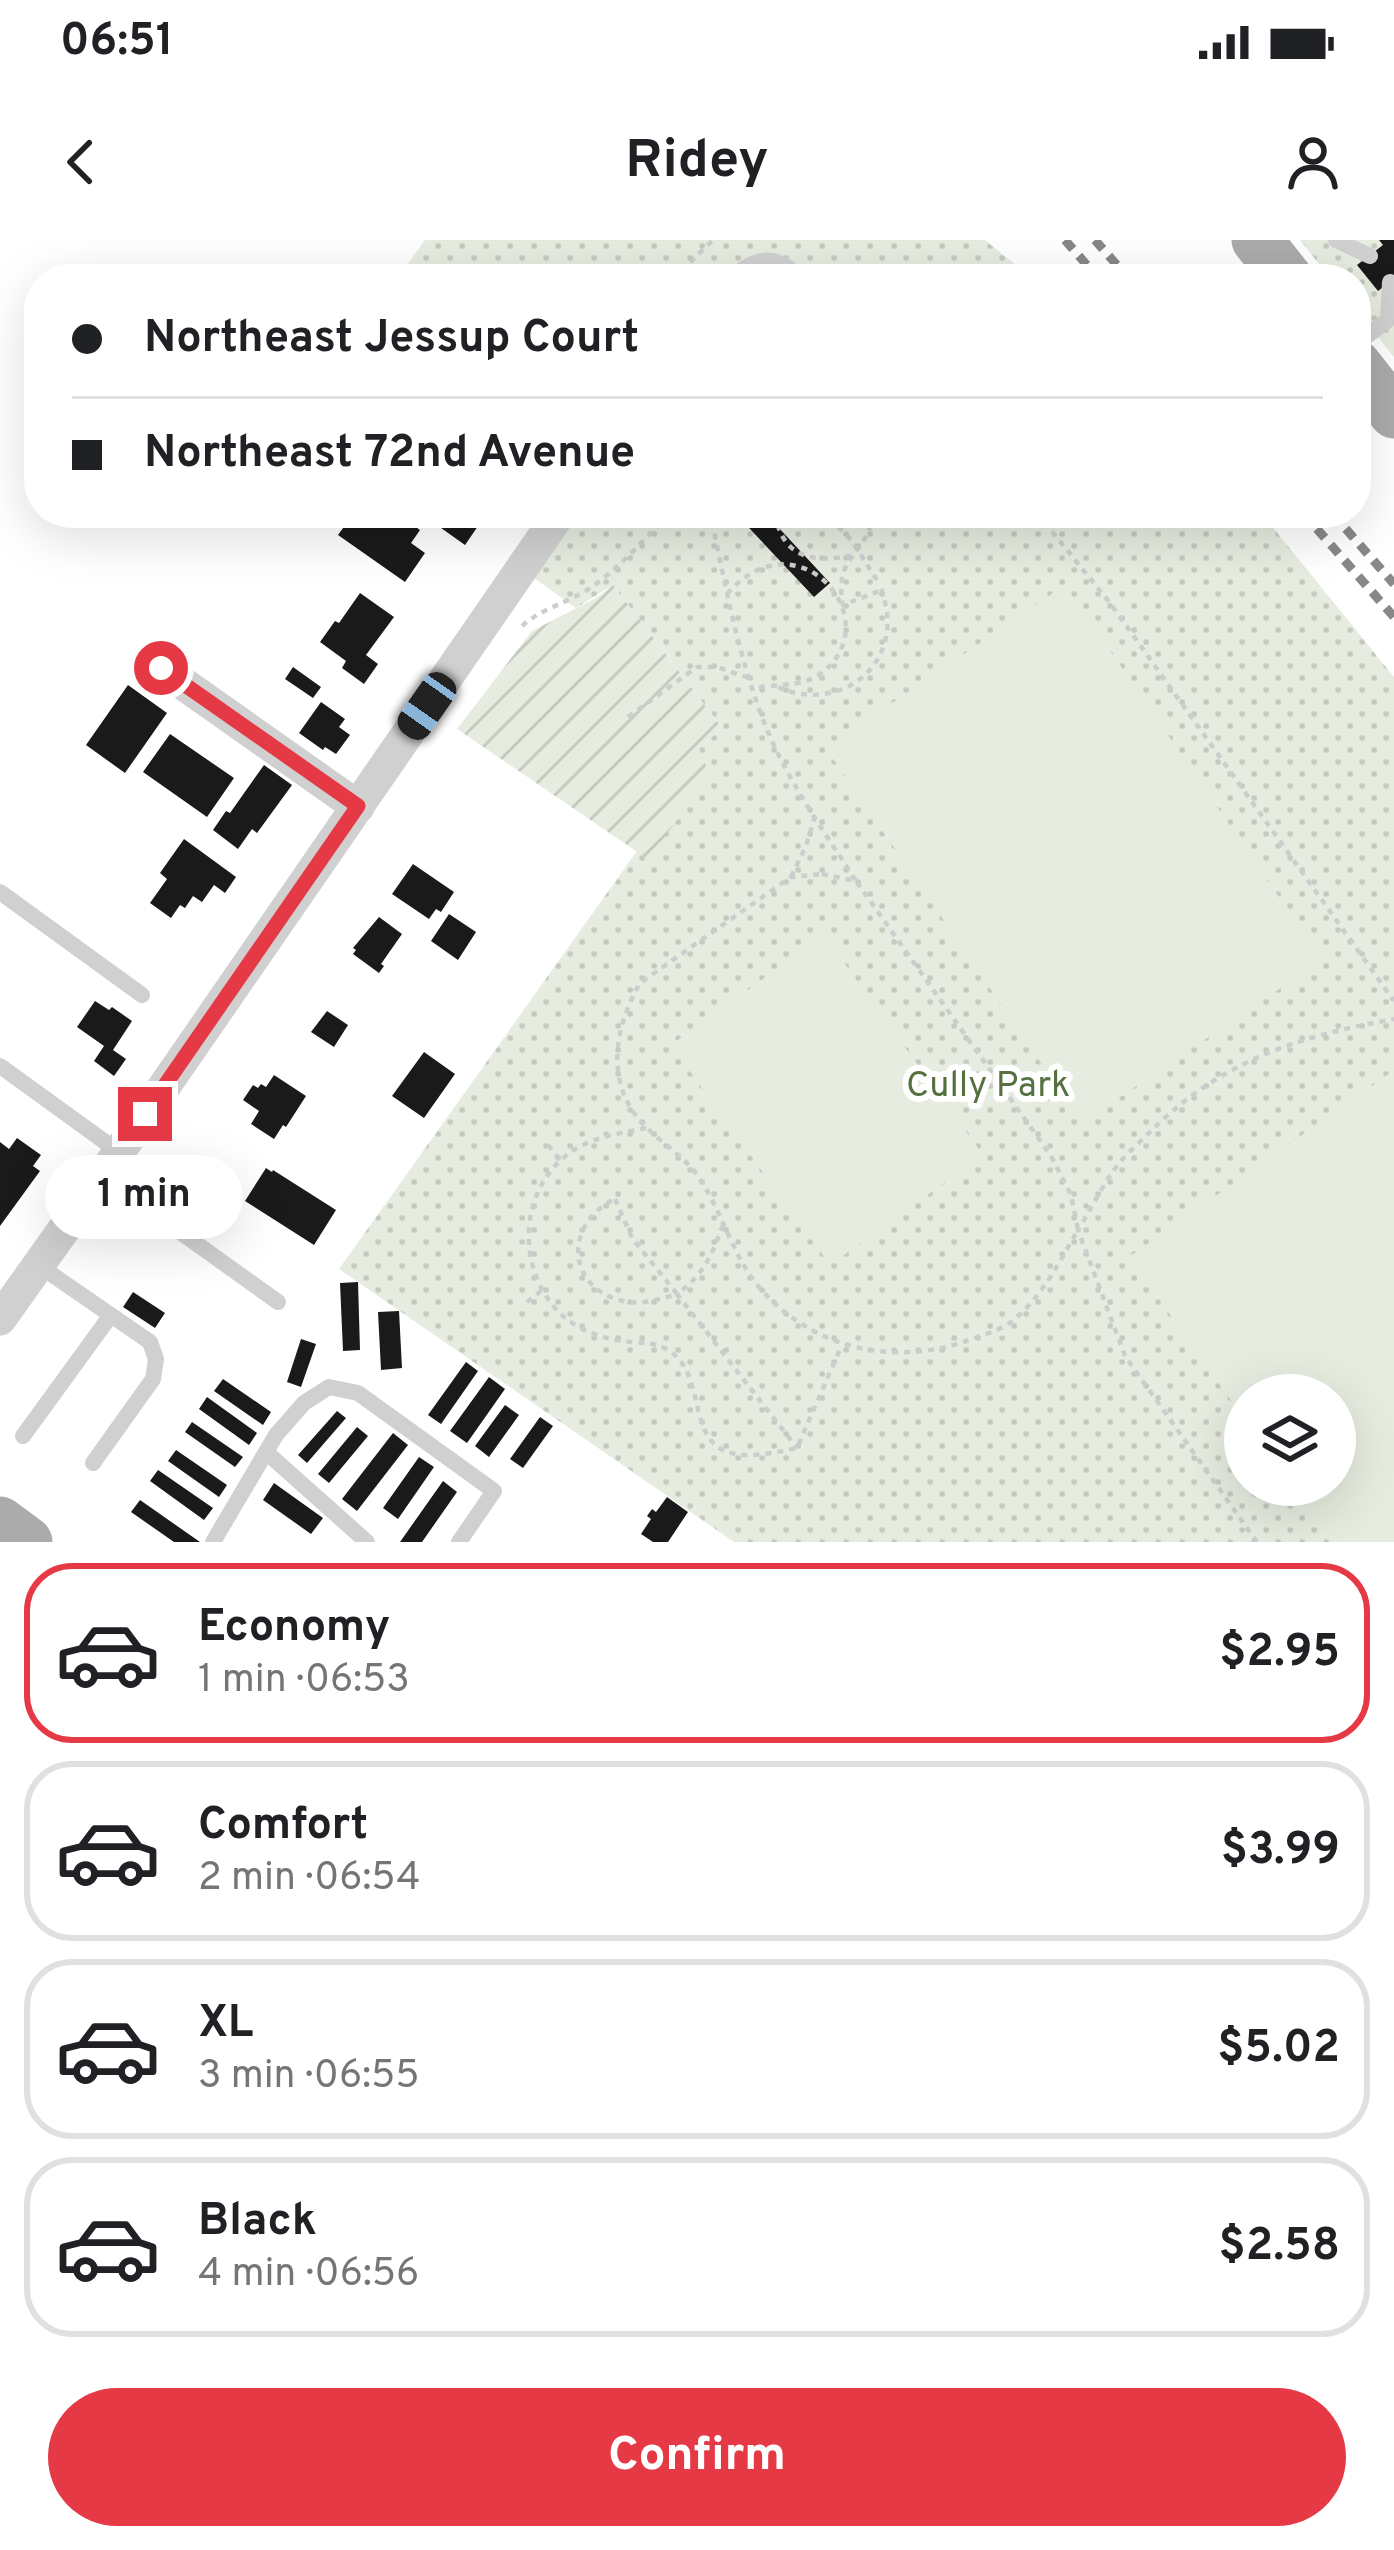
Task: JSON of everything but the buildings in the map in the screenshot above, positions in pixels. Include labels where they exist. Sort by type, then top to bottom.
[{"type":"main road","points":[[1371,384],[1394,413]]},
{"type":"main road","points":[[0,1522],[27,1542]]},
{"type":"street","points":[[3,1310],[110,1164],[550,528]]},
{"type":"street","points":[[161,668],[358,806]]},
{"type":"lane","points":[[1336,240],[1370,256]]},
{"type":"lane","points":[[747,264],[781,264]]},
{"type":"lane","points":[[1371,333],[1388,320],[1390,282]]},
{"type":"lane","points":[[0,892],[142,995]]},
{"type":"lane","points":[[0,1066],[278,1302]]},
{"type":"lane","points":[[38,1265],[150,1342],[156,1359],[153,1379],[93,1463]]},
{"type":"lane","points":[[23,1436],[111,1315]]},
{"type":"lane","points":[[213,1542],[276,1435],[304,1403],[329,1387],[358,1393],[494,1491],[459,1542]]},
{"type":"lane","points":[[266,1452],[368,1542]]},
{"type":"path","points":[[688,264],[713,240]]},
{"type":"path","points":[[517,632],[545,609],[588,590],[655,528]]},
{"type":"path","points":[[713,528],[749,678],[763,720],[793,780],[856,881],[1051,1156],[1071,1195],[1078,1230],[1125,1356],[1257,1542]]},
{"type":"path","points":[[778,528],[801,555],[817,560],[850,556]]},
{"type":"path","points":[[773,685],[796,695],[820,696],[864,676],[879,656],[887,633],[881,588],[840,528]]},
{"type":"path","points":[[753,689],[795,685],[815,677],[831,663],[842,644],[846,623],[839,586],[842,570],[871,528]]},
{"type":"path","points":[[1049,528],[1110,603],[1394,1000]]},
{"type":"path","points":[[728,594],[757,569],[776,564],[815,573],[831,585],[843,604]]},
{"type":"path","points":[[843,604],[881,588]]},
{"type":"path","points":[[628,717],[697,667],[717,667],[749,678]]},
{"type":"path","points":[[791,878],[814,816]]},
{"type":"path","points":[[856,881],[822,874],[791,878],[658,969],[640,983],[626,1007],[618,1031],[617,1058],[631,1109],[699,1178],[760,1288],[795,1320],[842,1345],[922,1353],[1007,1325],[1036,1299],[1117,1165],[1168,1113],[1224,1072],[1269,1052],[1329,1031],[1394,1019]]},
{"type":"path","points":[[646,1128],[590,1141],[560,1160],[539,1188],[528,1221],[529,1256],[542,1290],[564,1317],[594,1335],[648,1342],[681,1360],[692,1376],[700,1425],[721,1448],[751,1455],[797,1448]]},
{"type":"path","points":[[548,1145],[560,1160]]},
{"type":"path","points":[[723,1226],[696,1280],[676,1294],[651,1302],[625,1302],[602,1292],[580,1266],[580,1233],[587,1218],[615,1199],[632,1238],[676,1294],[797,1448]]},
{"type":"path","points":[[527,1302],[542,1290]]},
{"type":"path","points":[[797,1448],[842,1345]]},
{"type":"green space","points":[[425,240],[985,240],[1015,264],[408,264]]},
{"type":"green space","points":[[1300,240],[1394,240],[1394,357],[1371,329],[1371,264],[1319,264]]},
{"type":"green space","name":"Cully Park","points":[[569,528],[1273,528],[1394,677],[1394,1542],[734,1542],[339,1269],[637,851],[649,859],[699,748],[722,728],[613,585],[576,608],[533,577]]},
{"type":"green space","points":[[613,585],[722,728],[699,748],[709,773],[649,860],[457,729],[532,631]]},
{"type":"green space","points":[[1065,585],[1322,960],[1082,1123],[826,748]]},
{"type":"green space","points":[[824,935],[983,1155],[830,1265],[671,1045]]},
{"type":"green space","points":[[1390,1073],[1394,1079],[1394,1542],[1331,1542],[1306,1506],[1356,1506],[1356,1374],[1224,1374],[1224,1390],[1129,1257]]},
{"type":"railway","points":[[1065,240],[1086,264]]},
{"type":"railway","points":[[1095,240],[1116,264]]},
{"type":"railway","points":[[1316,528],[1394,617]]},
{"type":"railway","points":[[1345,528],[1394,584]]},
{"type":"route","points":[[145,1114],[358,806],[161,668]]}]
